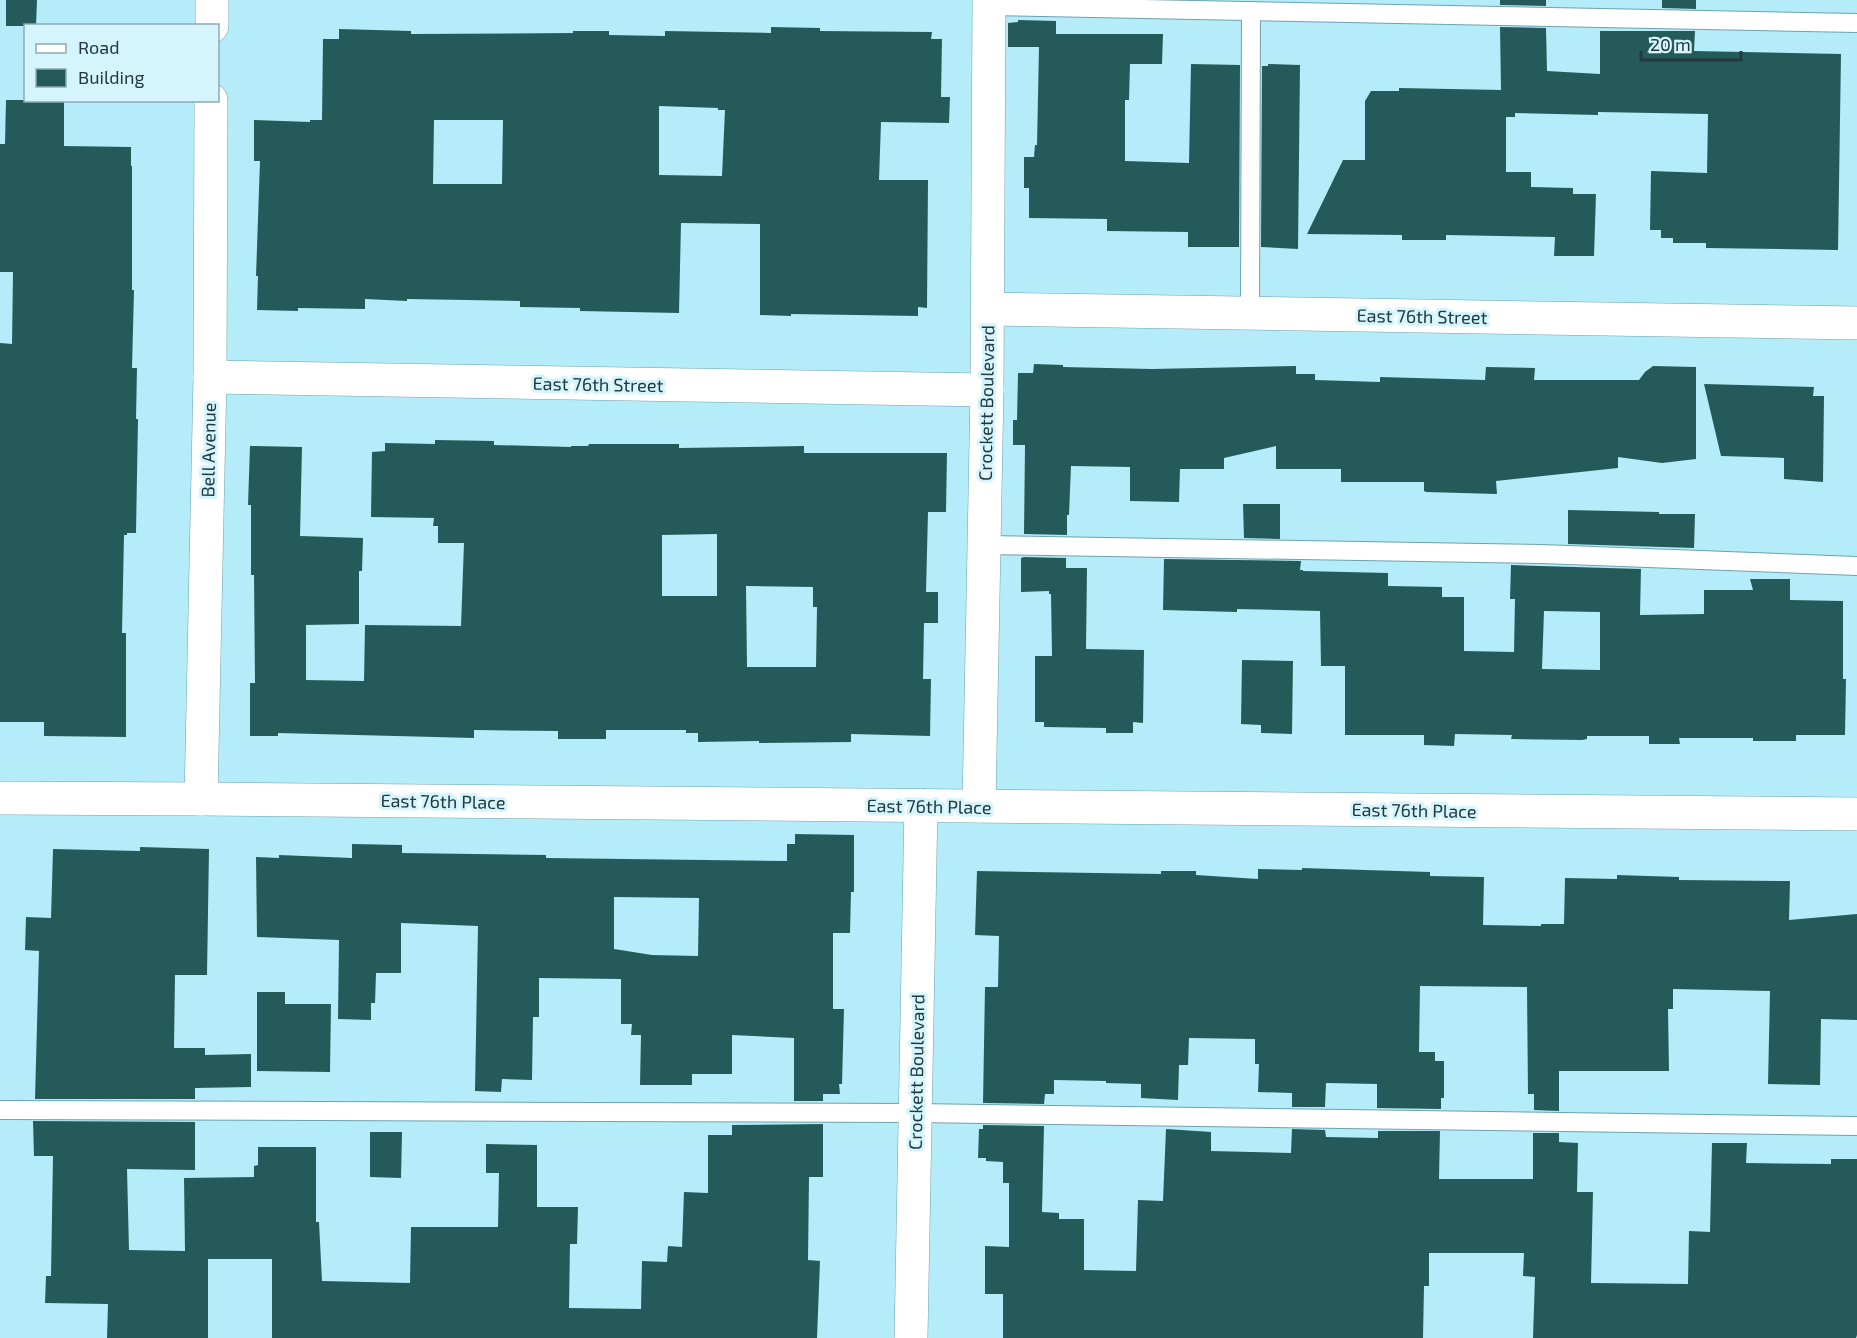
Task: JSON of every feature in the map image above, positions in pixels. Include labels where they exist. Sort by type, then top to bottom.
[{"type":"street","points":[[212,0],[212,24]]},
{"type":"street","name":"Crockett Boulevard","points":[[979,806],[987,390],[989,3]]},
{"type":"street","name":"Bell Avenue","points":[[201,799],[210,377],[211,102]]},
{"type":"street","name":"East 76th Street","points":[[988,309],[1857,323]]},
{"type":"street","name":"East 76th Street","points":[[210,377],[987,390]]},
{"type":"street","name":"East 76th Place","points":[[0,798],[1857,814]]},
{"type":"street","name":"Crockett Boulevard","points":[[911,1338],[921,806]]},
{"type":"lane","points":[[989,3],[1189,5],[1251,11],[1857,23]]},
{"type":"lane","points":[[1250,313],[1251,11]]},
{"type":"lane","points":[[984,545],[1529,554],[1857,566]]},
{"type":"lane","points":[[0,1110],[915,1113],[1857,1126]]},
{"type":"building","points":[[6,0],[37,0],[36,24],[6,26]]},
{"type":"building","points":[[1500,0],[1546,0],[1546,6],[1500,5]]},
{"type":"building","points":[[1662,0],[1696,0],[1696,9],[1662,8]]},
{"type":"building","points":[[1018,20],[1056,21],[1056,34],[1163,34],[1162,64],[1130,64],[1129,100],[1125,100],[1125,161],[1189,163],[1191,64],[1240,65],[1239,247],[1188,247],[1188,232],[1107,231],[1107,219],[1029,218],[1029,188],[1024,188],[1024,157],[1034,157],[1035,145],[1037,145],[1039,47],[1008,47],[1008,23],[1018,22]]},
{"type":"building","points":[[771,27],[820,28],[820,31],[932,32],[931,39],[942,39],[941,97],[950,97],[949,123],[881,122],[879,180],[928,180],[927,308],[918,307],[918,316],[760,315],[760,224],[681,223],[679,313],[520,307],[520,301],[407,299],[407,301],[365,299],[365,309],[257,310],[260,161],[254,161],[254,120],[310,122],[310,120],[322,120],[323,39],[339,39],[339,29],[411,31],[411,34],[609,31],[609,35],[665,36],[665,31],[771,33]],"holes":[[[659,106],[725,110],[722,176],[659,175]],[[434,120],[503,120],[502,184],[433,184]]]},
{"type":"building","points":[[1500,27],[1546,28],[1547,71],[1600,74],[1600,31],[1695,31],[1694,51],[1841,54],[1838,250],[1706,248],[1706,243],[1673,243],[1673,238],[1661,238],[1661,230],[1650,230],[1651,171],[1707,173],[1708,114],[1515,113],[1515,117],[1506,117],[1506,172],[1531,172],[1531,187],[1573,188],[1573,194],[1596,194],[1594,256],[1554,256],[1555,237],[1446,235],[1446,240],[1402,240],[1402,235],[1307,234],[1343,160],[1365,160],[1365,101],[1371,91],[1399,91],[1399,88],[1501,90]]},
{"type":"building","points":[[1268,64],[1300,65],[1298,249],[1261,247],[1262,66],[1268,66]]},
{"type":"building","points":[[6,100],[24,100],[24,102],[64,102],[64,146],[131,147],[132,290],[134,290],[132,368],[137,368],[136,419],[138,419],[136,533],[124,535],[122,633],[126,633],[126,737],[44,736],[44,722],[0,722],[0,343],[12,344],[13,272],[0,272],[0,144],[5,144]]},
{"type":"building","points":[[1034,364],[1152,369],[1296,366],[1296,374],[1315,374],[1315,380],[1380,382],[1380,377],[1485,380],[1486,367],[1535,368],[1534,380],[1639,380],[1653,366],[1696,367],[1696,459],[1662,463],[1618,457],[1618,468],[1496,481],[1497,494],[1426,492],[1424,482],[1341,482],[1341,469],[1276,469],[1276,446],[1224,458],[1224,469],[1180,469],[1179,502],[1130,501],[1130,467],[1071,466],[1067,535],[1024,534],[1025,445],[1013,445],[1013,420],[1017,420],[1018,373],[1033,373]]},
{"type":"building","points":[[1704,384],[1814,387],[1813,396],[1824,396],[1823,482],[1784,479],[1784,458],[1721,456]]},
{"type":"building","points":[[435,440],[494,441],[494,445],[571,447],[588,446],[589,444],[679,444],[679,448],[804,446],[804,453],[947,453],[946,512],[928,512],[926,592],[938,592],[938,623],[924,623],[923,679],[931,679],[930,736],[851,734],[851,742],[759,743],[759,741],[698,742],[698,733],[686,733],[686,730],[606,730],[606,739],[558,739],[558,731],[474,730],[474,738],[278,733],[278,736],[250,736],[250,683],[255,683],[254,575],[251,575],[251,505],[248,505],[250,446],[302,447],[300,536],[363,538],[362,571],[359,571],[359,624],[306,625],[306,680],[364,681],[365,625],[461,626],[464,543],[438,543],[438,526],[433,526],[434,518],[371,517],[372,452],[385,451],[385,443],[435,444]],"holes":[[[717,534],[717,596],[662,596],[662,535]],[[746,586],[813,587],[813,607],[817,607],[816,667],[747,667]]]},
{"type":"building","points":[[1243,504],[1280,504],[1280,539],[1244,538]]},
{"type":"building","points":[[1568,510],[1695,514],[1694,548],[1568,544]]},
{"type":"building","points":[[1021,558],[1066,558],[1066,568],[1087,568],[1086,649],[1144,650],[1143,723],[1133,722],[1133,733],[1106,733],[1106,728],[1044,727],[1044,722],[1035,722],[1035,656],[1052,656],[1051,594],[1049,591],[1021,592]]},
{"type":"building","points":[[1164,559],[1301,561],[1300,570],[1303,571],[1388,573],[1388,586],[1442,587],[1442,597],[1464,597],[1464,651],[1514,652],[1515,599],[1510,599],[1511,565],[1641,569],[1640,615],[1704,614],[1704,590],[1753,590],[1750,579],[1790,579],[1790,600],[1843,601],[1843,679],[1846,679],[1845,735],[1796,735],[1796,741],[1753,741],[1753,738],[1679,738],[1680,744],[1649,744],[1649,736],[1587,736],[1587,739],[1582,740],[1511,739],[1512,735],[1455,734],[1454,746],[1424,745],[1424,735],[1345,735],[1345,666],[1321,666],[1320,611],[1163,610]],"holes":[[[1544,611],[1600,612],[1600,670],[1542,669]]]},
{"type":"building","points":[[1242,660],[1293,661],[1292,734],[1261,733],[1261,725],[1241,724]]},
{"type":"building","points":[[795,834],[854,835],[854,892],[851,892],[850,933],[833,933],[833,1009],[844,1009],[842,1084],[839,1084],[840,1094],[823,1094],[823,1101],[794,1101],[794,1038],[732,1035],[732,1074],[692,1074],[692,1085],[640,1085],[641,1035],[631,1035],[632,1024],[621,1024],[621,979],[539,978],[539,1017],[533,1017],[532,1080],[502,1079],[501,1092],[475,1091],[478,926],[401,923],[401,973],[376,973],[375,1003],[371,1003],[371,1020],[338,1019],[339,940],[257,937],[256,857],[279,858],[279,855],[352,858],[352,844],[402,845],[402,853],[546,855],[546,858],[787,861],[787,844],[795,844]],"holes":[[[614,897],[699,898],[698,956],[652,955],[614,949]]]},
{"type":"building","points":[[140,847],[209,849],[207,975],[175,975],[174,1048],[205,1048],[205,1055],[251,1054],[251,1087],[195,1088],[195,1099],[35,1099],[39,951],[25,950],[26,917],[51,918],[53,849],[140,851]]},
{"type":"building","points":[[1302,868],[1430,872],[1430,876],[1484,877],[1483,925],[1564,924],[1565,878],[1617,879],[1617,875],[1679,877],[1679,880],[1790,881],[1789,920],[1857,914],[1857,1020],[1821,1019],[1820,1085],[1768,1084],[1770,991],[1673,989],[1673,1009],[1668,1009],[1669,1071],[1559,1071],[1559,1111],[1534,1110],[1534,1094],[1528,1094],[1527,987],[1420,986],[1419,1052],[1435,1052],[1435,1061],[1444,1061],[1444,1098],[1441,1098],[1441,1109],[1377,1108],[1377,1084],[1326,1083],[1325,1107],[1292,1107],[1292,1093],[1258,1092],[1259,1064],[1255,1064],[1255,1039],[1189,1038],[1188,1065],[1179,1065],[1178,1100],[1141,1098],[1141,1084],[1054,1080],[1054,1094],[1045,1094],[1044,1104],[983,1103],[985,987],[998,987],[999,936],[975,935],[977,871],[1161,874],[1161,871],[1196,871],[1196,875],[1258,879],[1258,869],[1302,870]]},
{"type":"building","points":[[257,992],[285,992],[285,1004],[331,1004],[330,1072],[257,1071]]},
{"type":"building","points":[[33,1121],[195,1122],[195,1170],[127,1169],[129,1250],[185,1251],[184,1178],[254,1177],[254,1166],[258,1165],[258,1147],[316,1147],[316,1222],[319,1222],[322,1281],[410,1283],[411,1227],[498,1227],[499,1173],[486,1173],[486,1144],[537,1145],[537,1207],[578,1207],[577,1244],[570,1244],[569,1308],[641,1309],[642,1261],[667,1262],[668,1246],[682,1247],[684,1192],[708,1193],[708,1135],[732,1135],[732,1125],[823,1124],[823,1177],[809,1177],[808,1260],[820,1261],[817,1338],[272,1338],[272,1259],[208,1259],[208,1338],[107,1338],[108,1304],[45,1303],[46,1276],[51,1276],[53,1156],[34,1156]]},
{"type":"building","points":[[983,1125],[1044,1126],[1042,1212],[1059,1213],[1059,1219],[1084,1219],[1084,1270],[1136,1271],[1138,1200],[1163,1201],[1166,1129],[1211,1132],[1211,1151],[1291,1153],[1292,1129],[1325,1130],[1326,1137],[1378,1138],[1378,1131],[1440,1131],[1439,1179],[1533,1179],[1533,1133],[1559,1133],[1559,1142],[1578,1143],[1577,1192],[1593,1192],[1591,1283],[1688,1284],[1689,1231],[1710,1232],[1712,1143],[1747,1143],[1746,1163],[1831,1164],[1831,1159],[1857,1159],[1857,1335],[1856,1338],[1533,1338],[1535,1277],[1523,1276],[1524,1253],[1429,1253],[1429,1286],[1424,1286],[1423,1338],[1003,1338],[1003,1294],[985,1294],[985,1246],[1009,1247],[1009,1183],[1003,1183],[1003,1162],[978,1158],[979,1129],[983,1129]]},
{"type":"building","points":[[370,1132],[402,1132],[401,1178],[370,1177]]}]
